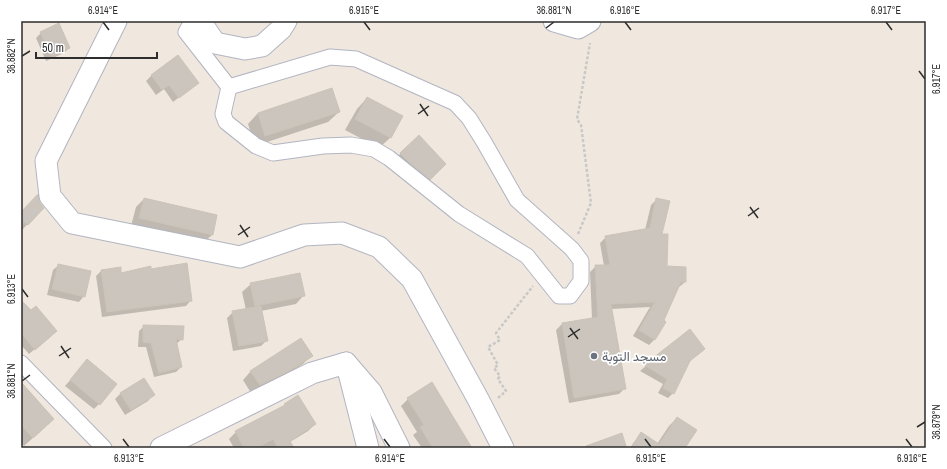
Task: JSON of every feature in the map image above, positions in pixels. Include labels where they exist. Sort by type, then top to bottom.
[{"type":"street","points":[[116,21],[46,161],[50,196],[72,223],[240,257],[304,235],[342,233],[379,247],[412,279],[503,448]]},
{"type":"street","points":[[192,21],[186,32],[229,87]]},
{"type":"street","points":[[200,21],[215,43],[245,49],[262,46],[281,29],[286,21]]},
{"type":"street","points":[[554,21],[578,28],[591,28]]},
{"type":"street","points":[[330,57],[356,60],[455,103],[469,118],[516,200],[572,249],[581,261],[581,281],[570,296],[559,296],[527,256],[459,214],[389,158],[374,149],[351,145],[323,146],[273,153],[256,146],[226,122],[223,114],[229,87],[330,57]]},
{"type":"street","points":[[160,448],[312,373],[346,363]]},
{"type":"street","points":[[346,363],[368,448]]},
{"type":"street","points":[[346,363],[371,392],[399,448]]},
{"type":"street","points":[[21,364],[104,448]]},
{"type":"path","points":[[572,249],[591,203],[581,125],[577,118],[591,28]]},
{"type":"path","points":[[483,409],[506,392],[498,379],[500,376],[494,368],[498,366],[488,347],[500,340],[496,333],[542,274]]},
{"type":"building","points":[[59,23],[70,48],[52,57],[40,32]]},
{"type":"building","points":[[178,55],[199,83],[179,98],[169,85],[162,90],[151,75]]},
{"type":"building","points":[[332,88],[340,112],[265,136],[258,113]]},
{"type":"building","points":[[367,97],[403,116],[391,138],[355,119]]},
{"type":"building","points":[[419,135],[446,164],[430,180],[400,153]]},
{"type":"building","points":[[38,194],[40,203],[44,208],[28,225],[21,219],[21,212]]},
{"type":"building","points":[[144,198],[217,215],[213,235],[139,218]]},
{"type":"building","points":[[656,198],[670,201],[662,234],[668,234],[667,266],[686,267],[686,282],[681,282],[664,320],[666,322],[655,340],[639,330],[655,302],[611,304],[626,389],[574,398],[562,323],[598,317],[595,265],[610,265],[605,236],[650,228]]},
{"type":"building","points":[[187,263],[192,301],[107,312],[101,270],[121,267],[121,273],[151,266],[151,269]]},
{"type":"building","points":[[58,264],[91,271],[85,297],[52,289]]},
{"type":"building","points":[[300,273],[305,296],[255,306],[250,283]]},
{"type":"building","points":[[21,300],[31,310],[36,306],[57,331],[35,350],[21,333]]},
{"type":"building","points":[[261,306],[268,341],[239,346],[232,311]]},
{"type":"building","points":[[143,325],[184,326],[183,340],[176,339],[182,367],[159,373],[151,343],[143,342]]},
{"type":"building","points":[[690,329],[705,349],[690,361],[674,394],[663,388],[667,379],[644,365]]},
{"type":"building","points":[[301,338],[313,356],[289,371],[260,385],[250,371]]},
{"type":"building","points":[[87,359],[117,384],[100,405],[70,380]]},
{"type":"building","points":[[144,378],[155,395],[131,410],[120,393]]},
{"type":"building","points":[[21,382],[54,419],[33,438],[21,425]]},
{"type":"building","points":[[432,382],[472,448],[433,448],[420,427],[424,425],[407,398]]},
{"type":"building","points":[[298,395],[316,424],[290,441],[294,448],[278,448],[273,439],[257,448],[244,448],[235,431],[285,405],[284,404]]},
{"type":"building","points":[[677,417],[697,430],[685,448],[631,448],[641,432],[659,444]]},
{"type":"building","points":[[622,433],[626,446],[620,448],[586,448],[586,446]]},
{"type":"place","name":"مسجد التوبة","points":[[594,356]]}]
